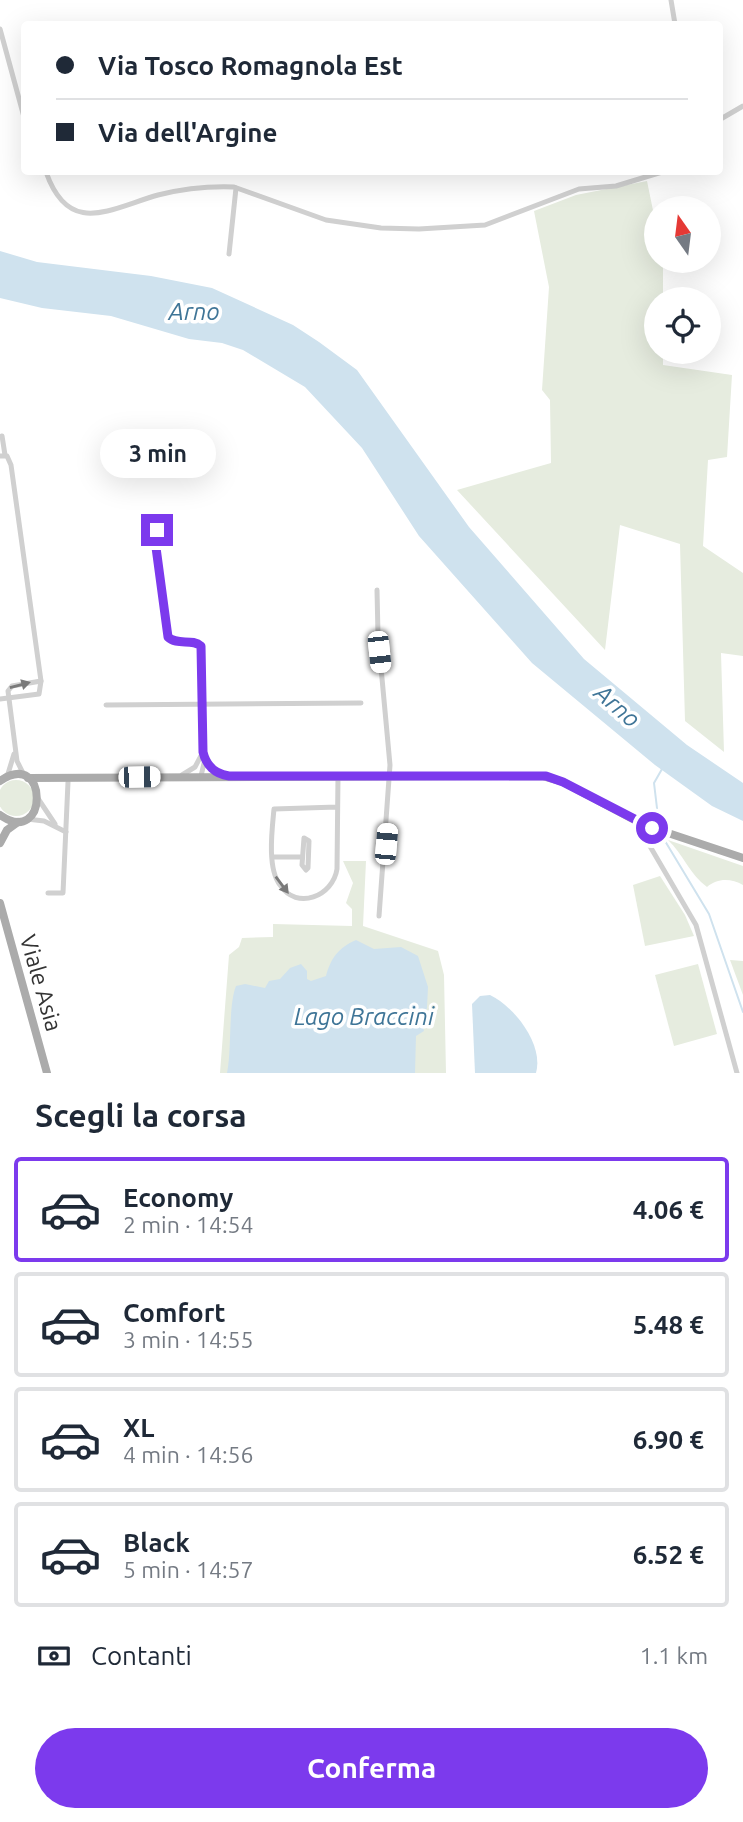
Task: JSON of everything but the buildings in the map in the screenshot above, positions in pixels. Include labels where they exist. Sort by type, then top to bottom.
[{"type":"main road","points":[[0,843],[7,830],[35,811],[48,782],[178,776],[550,777],[641,824],[743,858]]},
{"type":"main road","points":[[3,778],[66,780]]},
{"type":"main road","points":[[27,778],[37,789],[39,800]]},
{"type":"main road","points":[[0,816],[23,820]]},
{"type":"main road","name":"Viale Asia","points":[[0,903],[47,1073]]},
{"type":"street","points":[[671,0],[674,21]]},
{"type":"street","points":[[0,29],[21,106]]},
{"type":"street","points":[[723,118],[743,106]]},
{"type":"street","points":[[47,175],[60,201],[70,209],[88,214],[101,214],[169,192],[218,186],[236,188],[326,220],[381,228],[419,229],[485,225],[579,189],[616,186],[652,175]]},
{"type":"street","points":[[229,254],[236,188]]},
{"type":"street","points":[[0,699],[39,694],[41,681],[12,473],[10,461],[2,456],[2,436]]},
{"type":"street","points":[[171,528],[158,530],[155,538],[168,637],[175,642],[198,643],[202,647],[204,756],[201,776]]},
{"type":"street","points":[[377,590],[390,776],[379,916]]},
{"type":"street","points":[[27,778],[18,764],[8,691],[12,685],[41,681]]},
{"type":"street","points":[[106,705],[361,703]]},
{"type":"street","points":[[3,778],[15,747]]},
{"type":"street","points":[[178,776],[189,772],[204,756]]},
{"type":"street","points":[[204,756],[225,776]]},
{"type":"street","points":[[197,764],[201,776]]},
{"type":"street","points":[[337,807],[275,808],[274,857],[277,881],[289,894],[307,898],[327,890],[337,872],[338,776]]},
{"type":"street","points":[[48,893],[63,893],[66,780]]},
{"type":"street","points":[[39,800],[57,826],[66,832]]},
{"type":"street","points":[[23,820],[57,826]]},
{"type":"street","points":[[641,824],[643,836],[699,931],[737,1073]]},
{"type":"street","points":[[306,838],[309,840],[307,870],[302,868],[302,857],[302,840],[306,838]]},
{"type":"street","points":[[274,857],[302,857]]},
{"type":"shaded area","points":[[647,181],[650,196],[644,196],[644,273],[663,273],[663,287],[644,287],[644,364],[663,364],[732,375],[727,457],[708,460],[703,546],[743,573],[743,656],[721,653],[724,752],[685,721],[680,544],[620,525],[605,650],[457,490],[551,463],[550,400],[542,390],[549,287],[534,211],[576,195]]},
{"type":"shaded area","points":[[9,781],[23,781],[33,791],[33,805],[23,815],[9,815],[-1,805],[-1,791]]},
{"type":"shaded area","points":[[668,840],[743,866],[743,885],[724,880],[707,887]]},
{"type":"shaded area","name":"Lago Braccini","points":[[343,861],[366,861],[363,926],[438,951],[444,975],[446,1073],[220,1073],[229,955],[239,947],[242,938],[273,937],[273,924],[352,926],[352,909],[346,903],[353,883]]},
{"type":"shaded area","points":[[660,876],[685,915],[694,936],[645,946],[633,885]]},
{"type":"shaded area","points":[[730,960],[743,961],[743,995]]},
{"type":"shaded area","points":[[698,964],[717,1034],[674,1046],[655,975]]},
{"type":"water","name":"Arno","points":[[0,251],[37,262],[151,276],[212,288],[293,325],[357,370],[469,527],[584,659],[687,745],[743,783],[743,821],[712,806],[655,765],[532,663],[419,536],[362,448],[305,387],[243,350],[222,343],[189,339],[111,316],[42,308],[0,298]]},
{"type":"water","name":"Lago Braccini","points":[[356,940],[374,949],[401,947],[418,956],[428,987],[427,1008],[421,1020],[424,1031],[416,1036],[415,1073],[227,1073],[236,986],[245,984],[265,988],[269,981],[280,979],[290,968],[301,964],[307,971],[307,979],[311,981],[326,976],[336,954]]},
{"type":"water","points":[[490,995],[509,1008],[532,1039],[536,1051],[536,1073],[475,1073],[472,1004],[480,996]]},
{"type":"waterway","points":[[659,825],[654,783],[662,769]]},
{"type":"waterway","points":[[662,836],[709,914],[743,1012]]},
{"type":"route","points":[[157,530],[155,540],[168,637],[170,640],[201,646],[203,752],[207,763],[218,773],[225,776],[546,776],[563,782],[652,828]]}]
